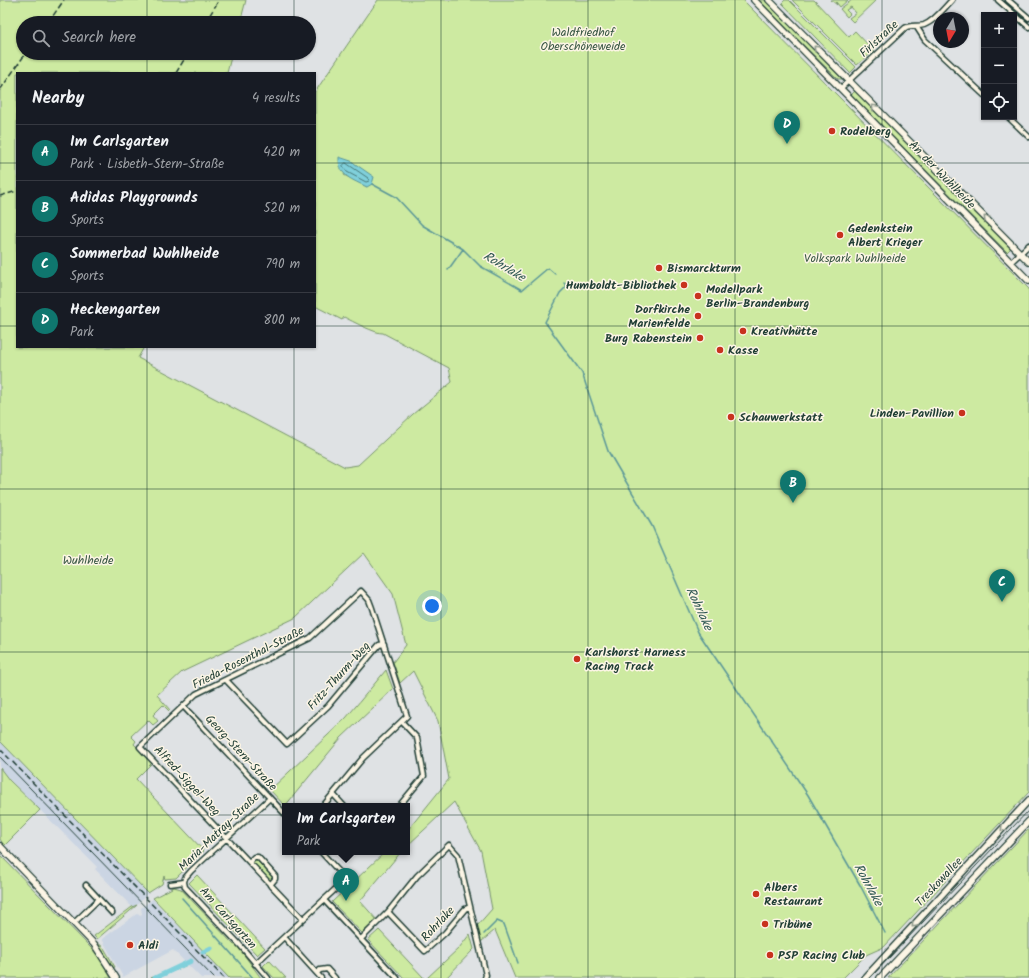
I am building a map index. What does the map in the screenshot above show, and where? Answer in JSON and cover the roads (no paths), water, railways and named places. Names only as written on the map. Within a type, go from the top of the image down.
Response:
[{"type":"main road","name":"An der Wuhlheide","points":[[754,0],[1029,281]]},
{"type":"main road","name":"An der Wuhlheide","points":[[769,0],[1029,262]]},
{"type":"main road","name":"Treskowallee","points":[[865,978],[1029,800]]},
{"type":"main road","name":"Treskowallee","points":[[880,978],[1029,821]]},
{"type":"main road","points":[[0,846],[99,950],[116,978]]},
{"type":"street","name":"Firlstraße","points":[[841,88],[906,28],[910,25],[916,26],[930,22],[952,0]]},
{"type":"street","points":[[998,0],[1029,27]]},
{"type":"street","points":[[1008,0],[1029,18]]},
{"type":"street","points":[[916,26],[925,40],[981,92]]},
{"type":"street","points":[[1011,120],[1029,137]]},
{"type":"street","points":[[1011,262],[1029,245]]},
{"type":"street","name":"Frieda-Rosenthal-Straße","points":[[183,706],[196,694],[310,638],[361,591],[369,600],[407,714],[402,722]]},
{"type":"street","name":"Fritz-Thurm-Weg","points":[[226,680],[287,744],[328,706],[379,645],[384,644]]},
{"type":"street","name":"Georg-Stern-Straße","points":[[183,706],[282,811]]},
{"type":"street","name":"Alfred-Siggel-Weg","points":[[183,706],[140,747],[226,838]]},
{"type":"street","points":[[326,803],[363,758],[402,722],[417,738],[424,776],[402,803]]},
{"type":"street","points":[[333,794],[341,803]]},
{"type":"street","name":"Maria-Matray-Straße","points":[[184,882],[184,878],[270,798]]},
{"type":"street","points":[[226,838],[303,919]]},
{"type":"street","points":[[361,939],[388,912],[417,876],[449,845],[458,855],[486,975],[485,978]]},
{"type":"street","points":[[255,964],[324,900],[344,879],[324,855]]},
{"type":"street","points":[[249,862],[254,857],[258,857],[275,876],[275,880],[270,885]]},
{"type":"street","name":"Am Carlsgarten","points":[[170,884],[184,882],[185,887],[240,945],[268,978]]},
{"type":"street","points":[[86,885],[112,912]]},
{"type":"street","points":[[74,923],[99,899]]},
{"type":"street","points":[[324,900],[397,978]]},
{"type":"street","name":"Rohrlake","points":[[388,912],[426,951],[446,933],[465,909],[470,907]]},
{"type":"street","points":[[284,937],[322,978]]},
{"type":"street","points":[[317,973],[320,970],[327,969],[335,978]]},
{"type":"water","points":[[339,157],[351,161],[374,177],[372,184],[367,187],[347,176],[341,169]]},
{"type":"waterway","points":[[372,184],[396,197],[422,225],[463,249]]},
{"type":"waterway","name":"Rohrlake","points":[[448,270],[463,249],[480,266],[522,290],[548,268],[555,274]]},
{"type":"waterway","name":"Rohrlake","points":[[564,283],[567,286],[560,293],[545,322],[582,373],[608,451],[652,526],[698,632],[808,795],[860,885],[885,933]]},
{"type":"waterway","points":[[182,898],[253,978]]},
{"type":"waterway","points":[[484,934],[497,921],[504,924],[518,963]]},
{"type":"waterway","points":[[203,952],[211,948]]},
{"type":"waterway","points":[[155,978],[191,961]]},
{"type":"tram line","points":[[0,757],[214,978]]},
{"type":"tram line","points":[[870,978],[1029,810]]},
{"type":"railway","points":[[53,16],[64,0]]},
{"type":"railway","points":[[209,16],[219,0]]},
{"type":"railway","points":[[0,90],[21,60]]},
{"type":"railway","points":[[177,72],[184,60]]},
{"type":"railway","points":[[0,196],[16,191]]},
{"type":"railway","points":[[0,749],[224,978]]},
{"type":"place","name":"Rodelberg","points":[[832,131]]},
{"type":"place","name":"Heckengarten","points":[[787,144]]},
{"type":"place","name":"Gedenkstein Albert Krieger","points":[[840,235]]},
{"type":"place","name":"Bismarckturm","points":[[659,268]]},
{"type":"place","name":"Humboldt-Bibliothek","points":[[684,285]]},
{"type":"place","name":"Modellpark Berlin-Brandenburg","points":[[698,296]]},
{"type":"place","name":"Dorfkirche Marienfelde","points":[[698,316]]},
{"type":"place","name":"Kreativhütte","points":[[743,331]]},
{"type":"place","name":"Burg Rabenstein","points":[[700,338]]},
{"type":"place","name":"Kasse","points":[[720,350]]},
{"type":"place","name":"Linden-Pavillion","points":[[962,413]]},
{"type":"place","name":"Schauwerkstatt","points":[[731,417]]},
{"type":"place","name":"Adidas Playgrounds","points":[[793,503]]},
{"type":"place","name":"Sommerbad Wuhlheide","points":[[1002,602]]},
{"type":"place","name":"Karlshorst Harness Racing Track","points":[[577,659]]},
{"type":"place","name":"Albers Restaurant","points":[[756,894]]},
{"type":"place","name":"Im Carlsgarten","points":[[346,901]]},
{"type":"place","name":"Tribüne","points":[[765,924]]},
{"type":"place","name":"Aldi","points":[[130,945]]},
{"type":"place","name":"PSP Racing Club","points":[[770,955]]},
{"type":"park label","name":"Waldfriedhof Oberschöneweide","points":[[583,39]]},
{"type":"park label","name":"Volkspark Wuhlheide","points":[[855,258]]},
{"type":"park label","name":"Wuhlheide","points":[[88,560]]}]
